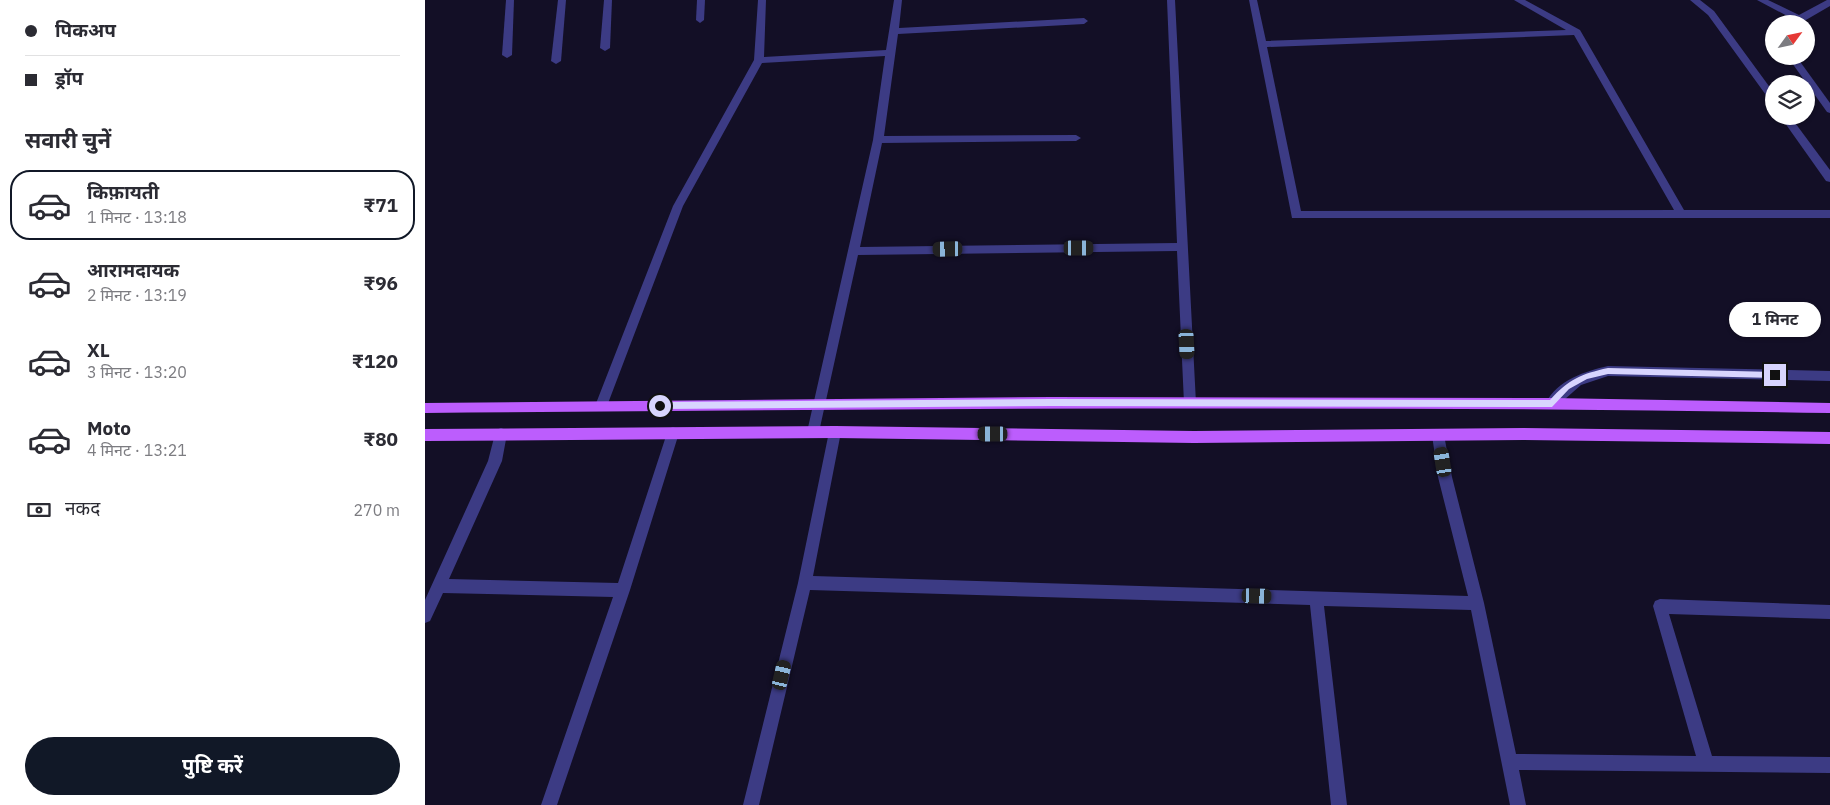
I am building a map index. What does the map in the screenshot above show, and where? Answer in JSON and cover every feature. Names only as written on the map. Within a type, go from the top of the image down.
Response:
[{"type":"main road","points":[[425,408],[1191,403],[1552,404],[1830,408]]},
{"type":"main road","points":[[425,435],[835,432],[1194,437],[1438,434],[1830,438]]},
{"type":"street","points":[[507,56],[510,0]]},
{"type":"street","points":[[556,61],[562,0]]},
{"type":"street","points":[[605,48],[608,0]]},
{"type":"street","points":[[700,20],[701,0]]},
{"type":"street","points":[[601,406],[678,206],[759,60],[762,0]]},
{"type":"street","points":[[813,432],[878,140],[898,0]]},
{"type":"street","points":[[1171,0],[1191,403]]},
{"type":"street","points":[[1253,0],[1296,216],[1830,214]]},
{"type":"street","points":[[1519,0],[1577,32],[1681,214]]},
{"type":"street","points":[[1694,0],[1711,13],[1765,88]]},
{"type":"street","points":[[1761,0],[1786,15]]},
{"type":"street","points":[[1807,15],[1830,2]]},
{"type":"street","points":[[893,30],[1084,21]]},
{"type":"street","points":[[1262,44],[1577,32]]},
{"type":"street","points":[[759,60],[891,53]]},
{"type":"street","points":[[1798,65],[1830,110]]},
{"type":"street","points":[[1792,125],[1830,178]]},
{"type":"street","points":[[878,140],[1076,138]]},
{"type":"street","points":[[854,251],[1183,247]]},
{"type":"street","points":[[1552,404],[1567,387],[1586,376],[1608,371],[1830,376]]},
{"type":"street","points":[[751,805],[805,583],[835,432]]},
{"type":"street","points":[[549,805],[623,590],[673,433]]},
{"type":"street","points":[[425,616],[495,461],[501,434]]},
{"type":"street","points":[[1438,434],[1445,476],[1477,603],[1518,805]]},
{"type":"street","points":[[805,583],[1477,603]]},
{"type":"street","points":[[439,586],[623,590]]},
{"type":"street","points":[[1316,598],[1339,805]]},
{"type":"street","points":[[1706,764],[1660,606],[1830,612]]},
{"type":"street","points":[[1509,762],[1830,765]]},
{"type":"route","points":[[660,406],[1051,402],[1552,404],[1567,387],[1586,376],[1608,371],[1775,375]]}]
